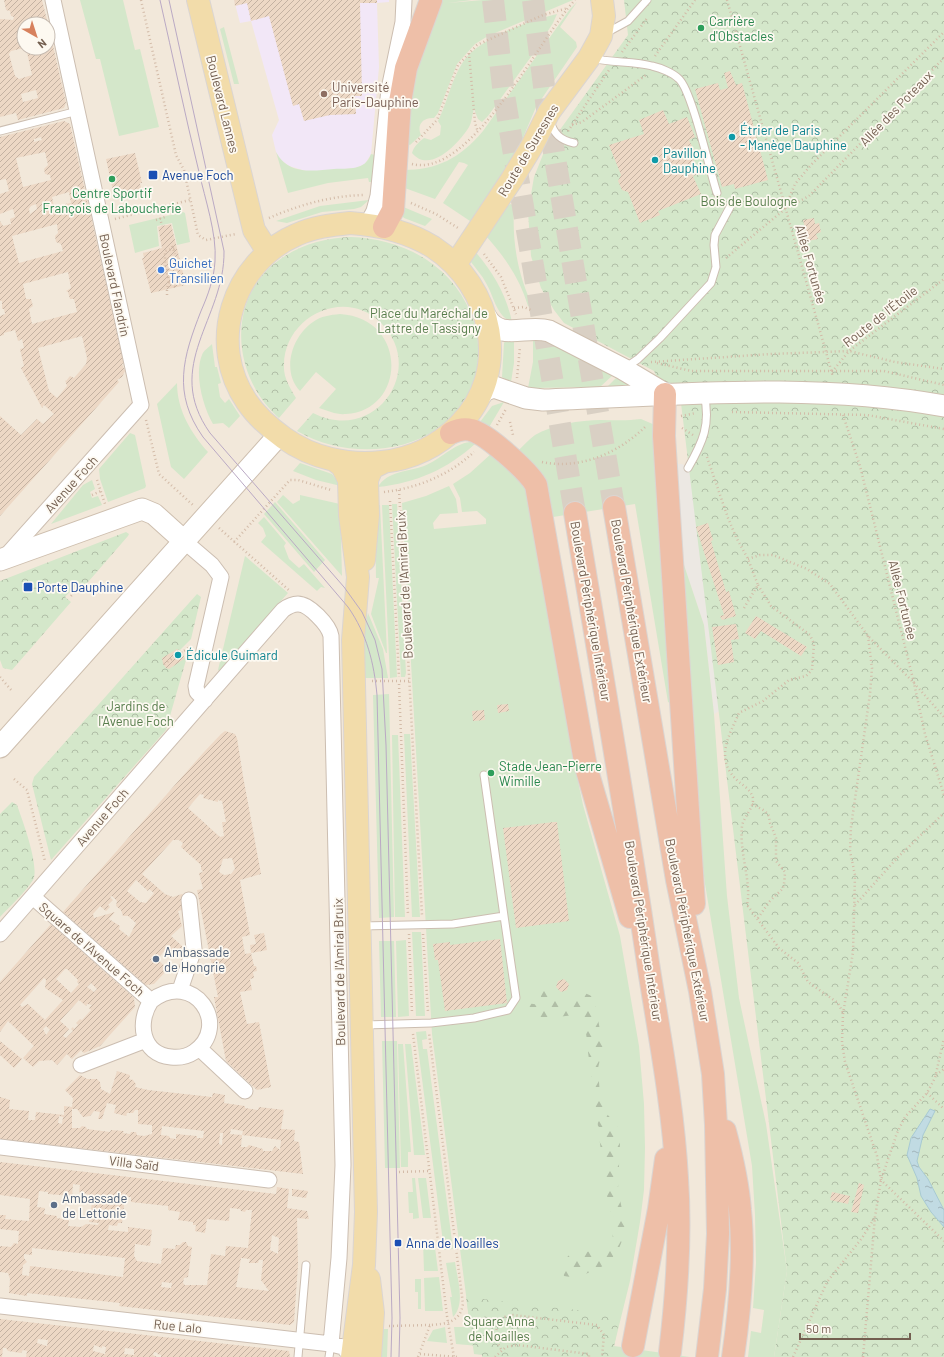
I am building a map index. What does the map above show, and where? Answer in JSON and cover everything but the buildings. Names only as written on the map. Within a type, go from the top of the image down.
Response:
[{"type":"highway","points":[[375,225],[393,210],[400,102],[405,75],[431,0]]},
{"type":"highway","points":[[665,394],[664,436],[700,991]]},
{"type":"highway","points":[[451,433],[467,429],[477,432],[525,470],[536,486],[586,767],[654,1000]]},
{"type":"highway","name":"Boulevard Périphérique Extérieur","points":[[614,507],[677,880],[700,991],[713,1074],[716,1125],[718,1234],[715,1289],[707,1357]]},
{"type":"highway","name":"Boulevard Périphérique Intérieur","points":[[575,513],[631,844],[668,1090],[677,1177],[678,1227],[678,1278],[670,1352]]},
{"type":"highway","points":[[713,1074],[736,1178],[740,1210],[740,1298],[733,1357]]},
{"type":"highway","points":[[633,1346],[660,1209],[669,1125],[668,1090]]},
{"type":"main road","name":"Boulevard Lannes","points":[[198,0],[254,230],[268,252]]},
{"type":"main road","name":"Route de Suresnes","points":[[454,265],[512,179],[532,146],[549,112],[589,58],[601,36],[604,16],[602,0]]},
{"type":"main road","points":[[486,317],[490,338],[490,359],[485,382],[479,397],[468,416],[451,433],[424,451],[384,462],[358,463],[334,460],[303,450],[279,435],[262,420],[247,402],[233,374],[228,348],[229,320],[237,294],[249,272],[268,252],[287,239],[305,231],[333,225],[375,225],[405,233],[426,243],[454,265],[474,290],[491,325],[500,331],[537,329],[549,331],[631,364],[665,394]]},
{"type":"main road","points":[[479,397],[485,390],[494,387],[526,398],[537,400],[665,394],[706,402],[837,393],[944,406]]},
{"type":"main road","points":[[0,747],[279,435]]},
{"type":"main road","name":"Boulevard de l'Amiral Bruix","points":[[334,460],[342,466],[349,480],[350,515],[358,577],[358,598]]},
{"type":"main road","name":"Boulevard de l'Amiral Bruix","points":[[352,1357],[365,1244],[366,1180],[353,640],[367,536],[367,480],[372,468],[384,462]]},
{"type":"main road","points":[[1,561],[142,509],[154,514],[184,542]]},
{"type":"main road","name":"Boulevard de l'Amiral Bruix","points":[[365,1244],[373,1313],[370,1357]]},
{"type":"street","name":"Boulevard Flandrin","points":[[53,0],[141,405]]},
{"type":"street","points":[[375,225],[374,211],[378,196],[389,89],[402,22],[404,0]]},
{"type":"street","name":"Avenue Foch","points":[[1,561],[141,405]]},
{"type":"street","points":[[184,542],[212,565],[221,577],[196,686],[197,692],[205,700]]},
{"type":"street","name":"Avenue Foch","points":[[0,934],[283,610],[291,605],[298,604]]},
{"type":"street","name":"Boulevard de l'Amiral Bruix","points":[[298,604],[307,607],[324,622],[331,636],[343,1165],[339,1258],[330,1350]]},
{"type":"street","name":"Square de l'Avenue Foch","points":[[33,897],[151,1001]]},
{"type":"street","points":[[81,1065],[146,1040],[152,1048],[160,1054],[170,1057],[181,1057],[191,1054],[206,1040],[209,1029],[208,1014],[200,1000],[191,994],[180,990],[194,949],[189,900]]},
{"type":"street","name":"Square de l'Avenue Foch","points":[[146,1040],[142,1030],[142,1020],[145,1010],[151,1001],[160,994],[180,990]]},
{"type":"street","points":[[199,1048],[245,1091]]},
{"type":"street","name":"Villa Saïd","points":[[0,1147],[269,1180]]},
{"type":"street","name":"Rue Lalo","points":[[0,1306],[300,1339],[330,1350],[343,1347],[352,1357]]},
{"type":"lane","points":[[601,36],[628,21],[647,0]]},
{"type":"lane","points":[[589,58],[605,62],[650,65],[665,70],[680,79],[689,97],[716,193]]},
{"type":"lane","points":[[549,112],[550,122],[554,131],[562,141],[574,143]]},
{"type":"lane","points":[[0,131],[70,113],[78,114]]},
{"type":"lane","points":[[631,364],[660,338],[711,283],[716,267],[714,245],[715,235],[731,205]]},
{"type":"lane","points":[[688,468],[702,441],[706,402]]},
{"type":"lane","points":[[363,1026],[428,1024],[501,1012],[508,1010],[516,998],[484,775]]},
{"type":"lane","points":[[360,926],[453,924],[504,916]]},
{"type":"lane","points":[[298,1357],[306,1265]]},
{"type":"path","points":[[141,0],[176,154],[184,170],[198,235],[202,239],[209,240],[237,234]]},
{"type":"path","points":[[408,157],[412,164],[422,166],[437,162],[460,148],[478,132],[575,0]]},
{"type":"path","name":"Allée Fortunée","points":[[727,0],[832,372]]},
{"type":"path","points":[[412,147],[437,120],[458,65],[477,45],[544,15],[568,8]]},
{"type":"path","points":[[785,209],[795,184],[811,165],[944,32]]},
{"type":"path","points":[[469,53],[475,123],[478,132]]},
{"type":"path","name":"Allée des Poteaux","points":[[716,267],[785,209],[809,196],[944,58]]},
{"type":"path","points":[[272,217],[321,200],[370,195]]},
{"type":"path","points":[[102,222],[190,200]]},
{"type":"path","points":[[406,202],[436,214],[462,232]]},
{"type":"path","points":[[156,220],[165,217]]},
{"type":"path","points":[[160,218],[162,226]]},
{"type":"path","points":[[168,295],[167,289],[169,282],[165,263],[165,251],[167,248],[174,247],[175,254]]},
{"type":"path","points":[[483,251],[501,277],[516,315]]},
{"type":"path","name":"Route de l'Étoile","points":[[832,372],[849,351],[944,279]]},
{"type":"path","points":[[169,282],[175,287]]},
{"type":"path","points":[[516,384],[520,360],[520,343]]},
{"type":"path","points":[[631,364],[763,354],[849,351],[895,362],[944,369]]},
{"type":"path","points":[[651,362],[691,371],[884,371],[944,385]]},
{"type":"path","points":[[677,420],[678,416],[706,402],[843,415],[867,415],[944,429]]},
{"type":"path","points":[[141,405],[159,474],[191,504]]},
{"type":"path","points":[[495,428],[508,406]]},
{"type":"path","name":"Allée Fortunée","points":[[842,410],[860,466],[914,683],[925,734],[944,795]]},
{"type":"path","points":[[510,422],[514,438]]},
{"type":"path","points":[[537,460],[552,464],[594,459],[623,446],[649,422]]},
{"type":"path","points":[[675,424],[702,441],[728,518],[748,559],[758,585],[771,606],[810,635],[814,644],[812,670],[806,676],[789,680],[763,701],[740,713],[729,738],[725,753],[725,762],[728,771],[751,793],[752,804],[742,826],[741,852],[750,893],[747,905],[779,948],[798,963],[808,982],[838,1003],[843,1014]]},
{"type":"path","name":"Boulevard de l'Amiral Bruix","points":[[382,1326],[445,1324],[456,1319],[462,1310],[463,1304],[428,1024],[399,490],[443,475],[477,449]]},
{"type":"path","points":[[96,480],[105,504]]},
{"type":"path","points":[[234,542],[290,480],[298,480],[336,490]]},
{"type":"path","points":[[92,495],[101,492]]},
{"type":"path","points":[[390,501],[399,678]]},
{"type":"path","points":[[221,530],[296,596],[298,604]]},
{"type":"path","points":[[748,559],[760,555],[773,555],[807,569],[830,584],[868,636],[914,683],[944,717]]},
{"type":"path","points":[[744,608],[758,585]]},
{"type":"path","points":[[72,596],[79,587]]},
{"type":"path","points":[[868,636],[872,668],[850,851],[855,875],[855,906],[853,952],[843,1014],[842,1042],[845,1062],[877,1156],[881,1180],[944,1241]]},
{"type":"path","points":[[164,664],[193,646]]},
{"type":"path","points":[[0,677],[12,691]]},
{"type":"path","points":[[369,682],[409,681]]},
{"type":"path","points":[[14,779],[27,790],[45,862],[49,866]]},
{"type":"path","points":[[752,804],[765,811],[769,816],[776,838],[776,861],[785,872],[784,884],[781,892],[771,900],[757,919]]},
{"type":"path","points":[[855,906],[898,858],[944,813]]},
{"type":"path","points":[[863,1357],[875,1217],[881,1180],[897,1133],[905,1117],[927,1093],[936,1075],[944,1038]]},
{"type":"path","points":[[936,1075],[944,1069]]},
{"type":"path","points":[[927,1093],[944,1109]]},
{"type":"path","points":[[399,1172],[429,1171]]},
{"type":"path","points":[[793,1357],[827,1282],[862,1238],[875,1217]]},
{"type":"path","points":[[501,1349],[496,1339],[497,1327],[504,1317],[514,1316],[597,1325],[603,1331],[604,1335],[602,1357]]},
{"type":"path","points":[[430,1325],[419,1355],[458,1357]]},
{"type":"path","points":[[495,1357],[501,1349],[517,1345],[589,1354],[588,1357]]},
{"type":"shaded area","points":[[0,0],[944,0],[944,1357],[0,1357]]},
{"type":"shaded area","name":"Université Paris-Dauphine","points":[[234,0],[389,0],[389,2],[377,3],[379,67],[371,154],[365,164],[356,168],[309,172],[289,166],[281,160],[276,152],[272,135],[279,120],[251,21],[240,23]]},
{"type":"shaded area","points":[[676,464],[682,464],[693,470],[799,667],[714,714],[704,625],[683,562]]},
{"type":"green space","points":[[80,0],[123,0],[135,50],[140,49],[159,127],[119,136],[100,59],[96,59]]},
{"type":"green space","points":[[440,0],[472,0],[448,3],[483,0],[573,0],[488,36],[475,44],[457,64],[438,113],[434,118],[424,120],[422,122],[420,125],[421,135],[410,145],[407,144],[413,75]]},
{"type":"green space","name":"Bois de Boulogne","points":[[624,0],[944,0],[944,1357],[774,1357],[787,1271],[680,395],[665,394],[654,371],[564,323],[554,310],[541,288],[531,256],[528,212],[534,177],[544,152],[628,35]]},
{"type":"green space","points":[[577,2],[560,27],[576,42],[577,47],[536,107],[516,154],[473,223],[443,203],[468,165],[459,162],[435,199],[402,187],[403,170],[427,168],[448,161],[466,148],[483,131],[570,9]]},
{"type":"green space","points":[[557,14],[553,23],[533,54],[482,122],[478,119],[474,109],[471,123],[465,133],[452,148],[444,154],[427,160],[419,159],[412,153],[415,146],[424,138],[431,140],[440,135],[441,126],[438,121],[459,68],[470,53],[480,45],[506,31],[520,25]]},
{"type":"green space","points":[[224,27],[239,84],[234,84],[220,29]]},
{"type":"green space","points":[[276,152],[287,165],[309,171],[356,168],[365,163],[371,154],[375,155],[373,182],[369,182],[368,178],[328,183],[288,193]]},
{"type":"green space","points":[[369,200],[361,207],[354,209],[322,212],[287,223],[276,221],[320,206]]},
{"type":"green space","points":[[511,204],[514,207],[514,234],[517,260],[528,297],[534,309],[528,306],[521,287],[511,269],[486,236],[508,205]]},
{"type":"green space","points":[[401,206],[432,219],[425,226],[404,218],[402,216]]},
{"type":"green space","points":[[183,212],[185,213],[190,242],[177,245],[172,223],[157,226],[159,246],[135,253],[129,225]]},
{"type":"green space","name":"Place du Maréchal de Lattre de Tassigny","points":[[351,237],[389,243],[407,249],[438,268],[451,281],[462,296],[471,314],[475,327],[478,340],[478,361],[467,396],[451,418],[429,434],[405,444],[378,449],[350,448],[322,442],[297,431],[313,413],[336,420],[357,419],[375,410],[388,397],[397,379],[399,360],[393,340],[380,322],[366,312],[350,307],[334,308],[318,312],[305,321],[294,333],[287,348],[284,369],[287,382],[296,398],[279,418],[263,400],[251,380],[244,358],[241,335],[244,312],[252,291],[266,272],[293,251],[325,240]]},
{"type":"green space","points":[[473,249],[492,274],[502,292],[512,322],[502,315],[489,288],[471,262]]},
{"type":"green space","points":[[340,314],[362,319],[378,331],[388,346],[391,364],[389,382],[380,397],[366,409],[346,414],[339,414],[319,408],[336,389],[316,372],[300,391],[294,383],[290,364],[299,336],[306,328],[319,318]]},
{"type":"green space","points":[[537,335],[613,375],[600,387],[528,388],[533,362],[533,336]]},
{"type":"green space","points":[[514,338],[514,363],[511,382],[502,377],[504,343],[506,340]]},
{"type":"green space","points":[[212,344],[215,367],[217,367],[221,383],[218,384],[220,397],[225,403],[229,399],[240,416],[229,428],[223,423],[213,424],[203,400],[199,381],[202,355]]},
{"type":"green space","points":[[618,376],[630,384],[627,386],[608,386]]},
{"type":"green space","points":[[177,383],[179,402],[182,412],[196,437],[208,452],[184,479],[171,467],[157,404]]},
{"type":"green space","points":[[504,402],[488,429],[480,422],[492,406]]},
{"type":"green space","points":[[641,419],[655,425],[670,703],[668,702],[635,504],[553,517],[551,505],[545,488],[537,475],[517,452],[535,435],[550,428],[584,421]]},
{"type":"green space","points":[[130,433],[135,435],[146,486],[145,488],[108,502],[100,479],[99,469]]},
{"type":"green space","points":[[464,443],[476,443],[454,460],[431,473],[405,482],[378,487],[392,475],[424,466],[452,449]]},
{"type":"green space","name":"Stade Jean-Pierre Wimille","points":[[492,453],[526,483],[572,753],[583,805],[620,936],[639,1046],[644,1104],[644,1190],[630,1281],[614,1346],[690,1357],[604,1357],[456,1344],[454,1327],[470,1327],[472,1341],[432,1034],[402,503],[426,496],[449,486],[456,499],[458,513],[440,514],[433,523],[434,529],[486,524],[486,519],[477,511],[462,512],[460,498],[453,484],[470,473]]},
{"type":"green space","points":[[300,463],[332,474],[341,486],[316,480],[293,471]]},
{"type":"green space","points":[[92,480],[95,489],[90,492],[92,498],[98,496],[102,505],[51,524],[83,485]]},
{"type":"green space","points":[[283,495],[293,504],[300,500],[300,495],[340,504],[342,576],[277,502]]},
{"type":"green space","points":[[275,502],[325,560],[314,572],[264,514]]},
{"type":"green space","points":[[392,504],[397,504],[405,677],[401,677]]},
{"type":"green space","points":[[380,505],[387,653],[371,614],[379,578],[376,578],[375,506]]},
{"type":"green space","points":[[382,505],[389,505],[397,677],[390,678]]},
{"type":"green space","points":[[264,517],[286,543],[284,546],[289,559],[299,568],[304,564],[325,588],[321,587],[317,591],[261,542],[266,536],[263,528],[258,523]]},
{"type":"green space","points":[[126,532],[129,534],[128,536],[82,589],[76,585],[65,597],[71,602],[12,670],[3,668],[0,660],[0,581]]},
{"type":"green space","points":[[245,556],[288,593],[219,671],[218,670]]},
{"type":"green space","points":[[683,562],[704,625],[714,714],[727,896],[739,998],[766,1124],[787,1271],[774,1357],[748,1357],[751,1331],[761,1333],[764,1310],[753,1308],[756,1263],[752,1166],[705,884],[701,851]]},
{"type":"green space","name":"Jardins de l'Avenue Foch","points":[[197,594],[201,597],[191,639],[180,650],[186,660],[166,730],[51,860],[32,784],[34,777]]},
{"type":"green space","points":[[368,613],[383,649],[388,678],[362,678],[363,634]]},
{"type":"green space","points":[[389,694],[394,917],[379,918],[373,695]]},
{"type":"green space","points":[[404,734],[410,734],[420,917],[412,917]]},
{"type":"green space","points":[[392,735],[398,735],[405,917],[395,917]]},
{"type":"green space","points":[[12,802],[17,805],[26,831],[35,874],[26,890],[0,917],[0,814]]},
{"type":"green space","points":[[412,932],[421,932],[425,1016],[416,1016]]},
{"type":"green space","points":[[406,940],[409,1016],[398,1017],[396,941]]},
{"type":"green space","points":[[379,941],[394,941],[396,1017],[381,1017]]},
{"type":"green space","points":[[541,983],[545,985],[550,998],[555,1001],[563,1002],[570,1000],[580,991],[594,997],[603,1047],[598,1068],[600,1096],[606,1113],[617,1125],[620,1143],[618,1189],[625,1225],[624,1236],[617,1253],[603,1266],[577,1278],[564,1276],[561,1264],[570,1254],[614,1248],[611,1221],[615,1215],[609,1210],[599,1136],[604,1131],[598,1126],[588,1052],[593,1046],[587,1040],[583,1014],[540,1019],[537,1017],[539,1014],[532,1008],[521,1009],[520,1002],[540,1005],[541,995],[539,993]]},
{"type":"green space","points":[[426,1031],[427,1039],[422,1040],[423,1049],[427,1049],[453,1249],[444,1250],[416,1032]]},
{"type":"green space","points":[[382,1041],[397,1041],[400,1168],[385,1168]]},
{"type":"green space","points":[[398,1044],[403,1044],[411,1152],[408,1152],[408,1167],[401,1167]]},
{"type":"green space","points":[[405,1044],[411,1044],[425,1155],[414,1155]]},
{"type":"green space","points":[[412,1178],[415,1178],[419,1218],[413,1219],[413,1213],[409,1213],[408,1192],[413,1192]]},
{"type":"green space","points":[[418,1178],[426,1178],[431,1218],[423,1218]]},
{"type":"green space","points":[[434,1240],[438,1271],[424,1271],[423,1242]]},
{"type":"green space","points":[[455,1262],[460,1298],[457,1312],[453,1317],[450,1297],[452,1297],[446,1263]]},
{"type":"green space","points":[[439,1277],[443,1311],[425,1311],[424,1278]]},
{"type":"green space","points":[[415,1279],[421,1279],[421,1309],[418,1309],[418,1292],[415,1292]]},
{"type":"green space","name":"Square Anna de Noailles","points":[[466,1297],[620,1315],[612,1357],[482,1357],[482,1355],[474,1354]]},
{"type":"green space","points":[[445,1327],[447,1343],[427,1341],[433,1330]]},
{"type":"green space","points":[[377,1329],[388,1329],[387,1357],[375,1357]]},
{"type":"water","points":[[930,1109],[935,1111],[923,1135],[917,1161],[944,1210],[944,1227],[931,1212],[921,1196],[917,1178],[907,1155],[911,1138]]},
{"type":"tunnel","points":[[493,0],[504,95],[575,513]]},
{"type":"tunnel","points":[[533,0],[548,117],[614,507]]},
{"type":"tram line","points":[[160,0],[210,216],[215,251],[212,281],[189,344],[186,359],[184,390],[187,405],[193,421],[203,437],[348,607],[355,617],[365,638],[372,660],[377,695],[392,1318],[391,1357]]},
{"type":"tram line","points":[[169,0],[224,251],[222,276],[199,342],[194,363],[192,385],[197,408],[210,433],[344,587],[362,612],[375,640],[382,669],[386,745],[400,1318],[399,1357]]},
{"type":"place","name":"Carrière d'Obstacles","points":[[701,28]]},
{"type":"place","name":"Université Paris-Dauphine","points":[[324,94]]},
{"type":"place","name":"Étrier de Paris - Manège Dauphine","points":[[732,137]]},
{"type":"place","name":"Pavillon Dauphine","points":[[655,160]]},
{"type":"place","name":"Avenue Foch","points":[[153,175]]},
{"type":"place","name":"Centre Sportif François de Laboucherie","points":[[112,179]]},
{"type":"place","name":"Guichet Transilien","points":[[161,270]]},
{"type":"place","name":"Porte Dauphine","points":[[28,587]]},
{"type":"place","name":"Édicule Guimard","points":[[178,655]]},
{"type":"place","name":"Stade Jean-Pierre Wimille","points":[[491,773]]},
{"type":"place","name":"Ambassade de Hongrie","points":[[156,959]]},
{"type":"place","name":"Ambassade de Lettonie","points":[[54,1205]]},
{"type":"place","name":"Anna de Noailles","points":[[398,1243]]}]
